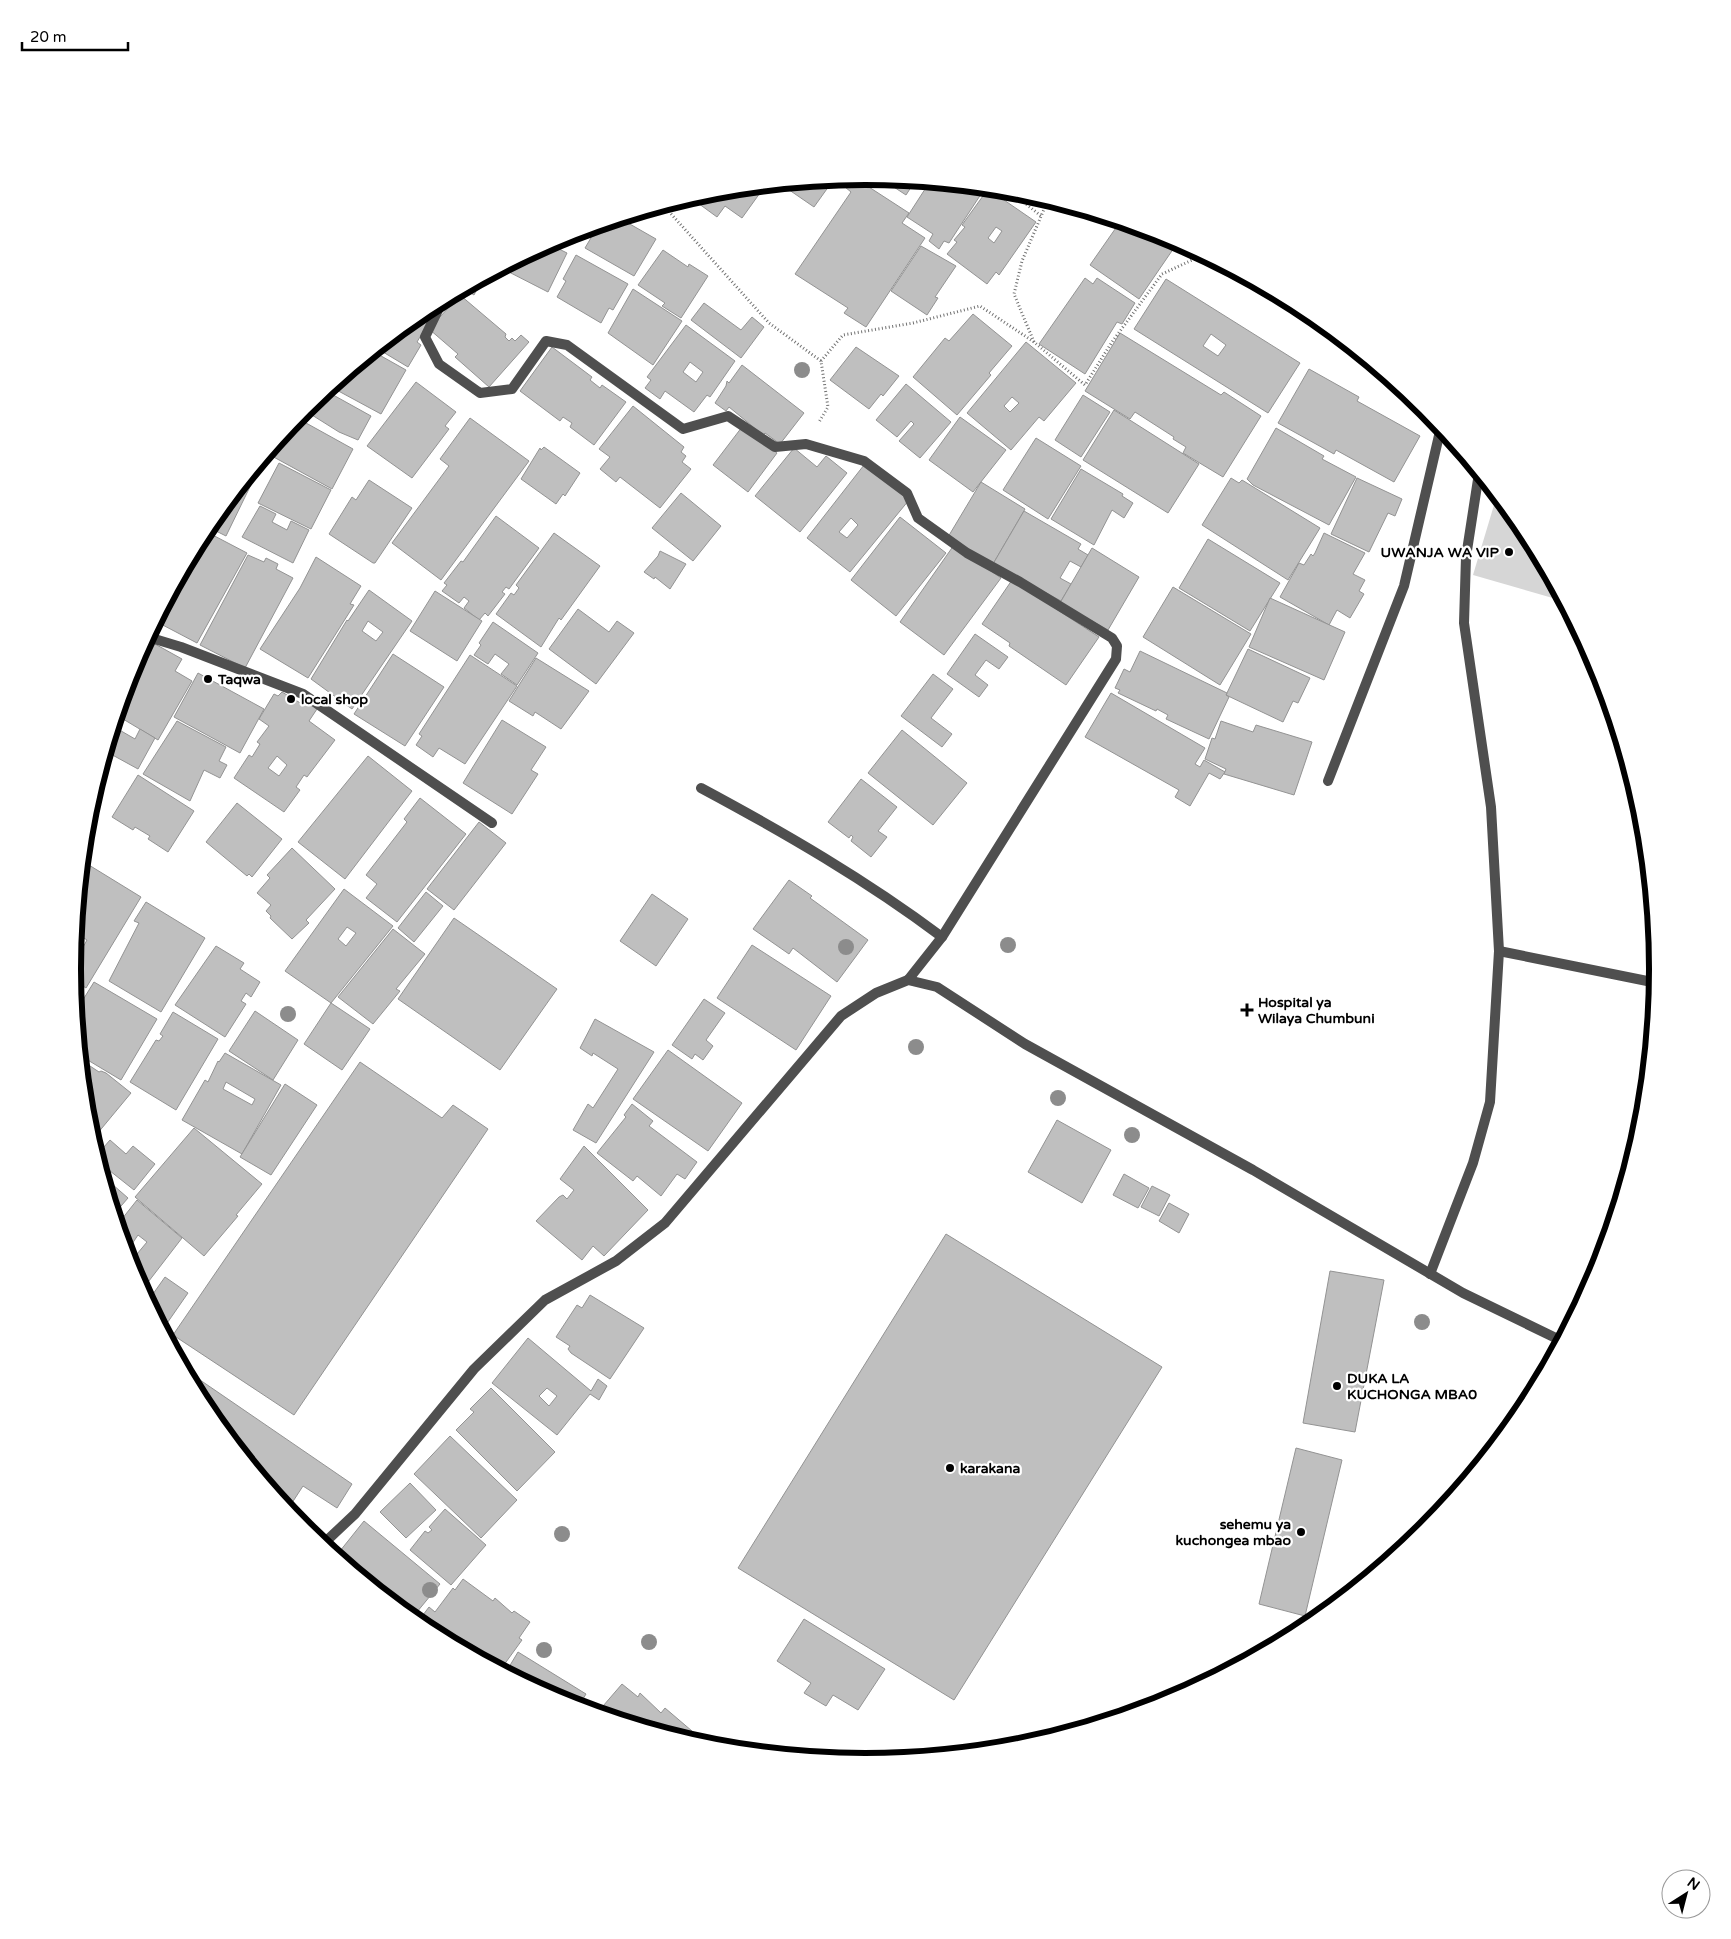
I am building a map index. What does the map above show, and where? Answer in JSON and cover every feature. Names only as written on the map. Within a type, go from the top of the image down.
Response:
[{"type":"street","points":[[328,1540],[356,1514],[474,1369],[545,1300],[616,1261],[665,1222],[842,1016],[876,993],[908,980],[942,937],[1116,659],[1117,646],[1112,638],[1020,582],[967,553],[918,518],[907,493],[864,460],[806,444],[775,447],[728,416],[683,429],[567,345],[546,341],[512,389],[480,393],[439,364],[425,337],[437,313]]},
{"type":"street","points":[[1328,781],[1404,586],[1439,435]]},
{"type":"street","points":[[1430,1274],[1473,1163],[1490,1102],[1498,951],[1491,807],[1464,623],[1466,557],[1478,480]]},
{"type":"street","points":[[154,640],[181,647],[304,694],[492,823]]},
{"type":"street","points":[[702,788],[794,838],[942,937]]},
{"type":"street","points":[[1498,951],[1650,982]]},
{"type":"street","points":[[908,980],[937,987],[1025,1044],[1253,1170],[1463,1293],[1557,1339]]},
{"type":"path","points":[[1022,201],[1041,216]]},
{"type":"path","points":[[1034,342],[1014,294],[1022,261],[1045,207]]},
{"type":"path","points":[[668,211],[769,323],[821,361],[828,407],[806,444]]},
{"type":"path","points":[[821,361],[843,335],[914,323],[980,306],[1034,342],[1084,384],[1162,274],[1196,258]]},
{"type":"shaded area","name":"UWANJA WA VIP","points":[[1495,502],[1518,534],[1557,599],[1473,575]]},
{"type":"building","points":[[866,185],[909,213],[902,223],[925,238],[866,327],[844,313],[848,308],[795,274],[851,192],[845,187]]},
{"type":"building","points":[[829,186],[814,207],[789,189]]},
{"type":"building","points":[[892,186],[911,187],[906,195]]},
{"type":"building","points":[[926,188],[981,194],[949,243],[944,241],[939,249],[929,241],[933,234],[907,217]]},
{"type":"building","points":[[760,192],[742,218],[725,206],[717,217],[698,203]]},
{"type":"building","points":[[984,195],[1000,197],[1036,222],[999,275],[996,272],[987,284],[947,254],[957,242],[954,240],[965,227],[962,225]],"holes":[[[996,227],[1002,231],[994,243],[988,238]]]},
{"type":"building","points":[[627,223],[656,239],[634,276],[585,248],[593,235]]},
{"type":"building","points":[[1117,227],[1174,248],[1139,299],[1090,265]]},
{"type":"building","points":[[921,246],[956,266],[935,297],[938,298],[927,315],[891,291]]},
{"type":"building","points":[[558,248],[567,253],[548,292],[508,272]]},
{"type":"building","points":[[663,250],[688,267],[689,264],[708,276],[681,318],[662,306],[665,303],[638,285]]},
{"type":"building","points":[[576,255],[628,284],[613,310],[609,308],[601,323],[557,297],[566,281],[563,279]]},
{"type":"building","points":[[1085,278],[1093,284],[1097,278],[1135,303],[1122,324],[1117,322],[1085,374],[1039,344]]},
{"type":"building","points":[[1166,279],[1300,363],[1268,413],[1134,329]],"holes":[[[1211,334],[1226,345],[1218,356],[1203,346]]]},
{"type":"building","points":[[478,288],[474,295],[470,292]]},
{"type":"building","points":[[633,289],[682,321],[653,365],[608,333]]},
{"type":"building","points":[[462,297],[506,334],[505,337],[509,341],[512,338],[515,341],[521,335],[529,342],[489,387],[455,357],[458,354],[429,329],[453,302]]},
{"type":"building","points":[[704,303],[741,330],[752,317],[764,327],[741,358],[691,320]]},
{"type":"building","points":[[973,314],[1012,346],[989,373],[991,375],[957,415],[913,377],[945,338],[949,341]]},
{"type":"building","points":[[433,315],[417,342],[421,345],[408,367],[382,352]]},
{"type":"building","points":[[686,325],[735,361],[710,397],[707,395],[694,412],[665,391],[660,399],[645,388],[651,380],[647,377]],"holes":[[[690,362],[703,372],[696,382],[683,372]]]},
{"type":"building","points":[[1120,333],[1221,395],[1224,392],[1261,416],[1223,477],[1183,453],[1186,447],[1135,412],[1130,419],[1085,391]]},
{"type":"building","points":[[1026,342],[1076,383],[1044,421],[1039,417],[1011,450],[967,413]],"holes":[[[1012,397],[1019,403],[1010,412],[1004,406]]]},
{"type":"building","points":[[552,347],[592,377],[590,380],[600,388],[602,385],[626,402],[594,445],[570,427],[572,423],[563,417],[560,421],[520,391]]},
{"type":"building","points":[[856,347],[899,376],[883,396],[881,394],[869,409],[830,380]]},
{"type":"building","points":[[379,355],[406,370],[381,414],[337,390]]},
{"type":"building","points":[[742,365],[804,413],[780,444],[765,433],[763,435],[729,407],[726,411],[715,403],[726,386],[727,381],[729,383]]},
{"type":"building","points":[[1309,369],[1359,397],[1357,401],[1420,436],[1394,482],[1336,450],[1334,454],[1278,423]]},
{"type":"building","points":[[416,382],[456,412],[445,426],[449,429],[412,478],[367,446]]},
{"type":"building","points":[[906,384],[951,422],[920,458],[899,441],[914,424],[911,421],[897,437],[876,420]]},
{"type":"building","points":[[333,395],[371,416],[358,440],[339,432],[311,415]]},
{"type":"building","points":[[1083,395],[1110,412],[1081,457],[1055,440]]},
{"type":"building","points":[[633,406],[684,447],[681,452],[686,456],[682,462],[691,469],[660,508],[620,477],[616,482],[600,469],[610,457],[599,449]]},
{"type":"building","points":[[1114,410],[1199,464],[1168,513],[1083,460]]},
{"type":"building","points":[[960,417],[1006,450],[973,492],[929,460]]},
{"type":"building","points":[[470,418],[529,461],[441,580],[392,543],[449,466],[440,459]]},
{"type":"building","points":[[304,422],[353,449],[332,489],[272,456]]},
{"type":"building","points":[[742,427],[777,453],[748,492],[713,465]]},
{"type":"building","points":[[1276,428],[1324,456],[1322,459],[1356,477],[1329,525],[1253,485],[1247,479]]},
{"type":"building","points":[[1036,438],[1081,466],[1048,519],[1003,490]]},
{"type":"building","points":[[544,447],[580,473],[565,496],[563,494],[556,504],[521,479],[540,448],[541,450]]},
{"type":"building","points":[[794,448],[817,467],[826,456],[847,473],[800,532],[755,496]]},
{"type":"building","points":[[279,463],[331,490],[311,529],[258,503]]},
{"type":"building","points":[[864,465],[909,500],[850,572],[807,538]],"holes":[[[851,518],[858,525],[847,538],[839,532]]]},
{"type":"building","points":[[1081,469],[1123,494],[1122,496],[1133,503],[1124,518],[1112,510],[1094,545],[1051,519]]},
{"type":"building","points":[[1231,478],[1239,483],[1242,480],[1320,528],[1288,580],[1202,525]]},
{"type":"building","points":[[1357,478],[1402,499],[1395,516],[1388,513],[1369,552],[1331,534]]},
{"type":"building","points":[[254,479],[226,536],[215,531]]},
{"type":"building","points":[[369,480],[412,508],[375,563],[329,534],[352,497],[356,500]]},
{"type":"building","points":[[981,482],[1025,509],[993,564],[948,537]]},
{"type":"building","points":[[681,493],[721,526],[693,561],[652,528]]},
{"type":"building","points":[[260,506],[276,514],[272,522],[287,530],[291,521],[309,530],[293,563],[242,537]]},
{"type":"building","points":[[1024,511],[1081,544],[1078,549],[1088,555],[1081,567],[1070,561],[1060,578],[1071,584],[1061,601],[993,564]]},
{"type":"building","points":[[496,516],[539,548],[509,589],[506,587],[502,592],[505,594],[488,616],[485,613],[479,620],[464,608],[469,601],[464,597],[459,603],[442,591],[447,585],[444,583],[461,561],[463,562]]},
{"type":"building","points":[[900,517],[946,553],[896,616],[851,580]]},
{"type":"building","points":[[554,533],[600,566],[561,620],[559,618],[541,647],[496,614],[511,593],[514,595],[519,588],[516,585]]},
{"type":"building","points":[[1324,533],[1365,553],[1353,574],[1365,580],[1359,591],[1364,594],[1350,618],[1337,610],[1329,625],[1280,597],[1299,563],[1304,565],[1311,554],[1313,556]]},
{"type":"building","points":[[212,535],[247,553],[197,643],[161,624],[186,577]]},
{"type":"building","points":[[1208,539],[1280,583],[1250,631],[1179,588]]},
{"type":"building","points":[[954,545],[1001,578],[944,655],[900,622]]},
{"type":"building","points":[[1092,548],[1139,577],[1108,630],[1060,603]]},
{"type":"building","points":[[660,551],[686,564],[670,589],[655,577],[654,579],[644,572]]},
{"type":"building","points":[[248,555],[264,562],[266,558],[278,564],[276,569],[293,578],[245,668],[200,645]]},
{"type":"building","points":[[316,557],[361,586],[350,604],[354,605],[308,678],[260,649],[300,588]]},
{"type":"building","points":[[1012,580],[1099,637],[1066,685],[1009,646],[1010,643],[982,624]]},
{"type":"building","points":[[1173,587],[1251,634],[1220,685],[1143,637]]},
{"type":"building","points":[[369,590],[412,621],[352,709],[311,679]],"holes":[[[368,621],[383,632],[376,641],[362,631]]]},
{"type":"building","points":[[435,591],[482,621],[457,661],[410,631]]},
{"type":"building","points":[[1270,598],[1345,632],[1324,680],[1249,647]]},
{"type":"building","points":[[578,609],[609,632],[617,621],[634,633],[596,684],[549,649]]},
{"type":"building","points":[[493,622],[538,653],[517,685],[501,674],[509,664],[495,654],[488,664],[474,655],[481,645],[479,643]]},
{"type":"building","points":[[975,634],[1008,657],[999,669],[986,660],[975,675],[988,685],[979,697],[947,674]]},
{"type":"building","points":[[155,644],[182,659],[175,671],[192,681],[158,740],[122,719],[147,656]]},
{"type":"building","points":[[1248,649],[1310,678],[1298,703],[1293,701],[1283,722],[1226,695]]},
{"type":"building","points":[[1140,651],[1227,693],[1226,695],[1229,697],[1209,739],[1166,719],[1168,715],[1157,709],[1156,711],[1118,693],[1120,690],[1115,688],[1124,669],[1130,672]]},
{"type":"building","points":[[393,654],[444,687],[405,746],[354,714]]},
{"type":"building","points":[[470,655],[517,686],[465,764],[439,748],[433,757],[416,745],[422,736],[419,734]]},
{"type":"building","points":[[536,658],[589,691],[561,729],[535,712],[533,716],[509,701]]},
{"type":"building","points":[[198,673],[264,709],[240,753],[174,717]]},
{"type":"building","points":[[933,674],[953,689],[931,718],[952,734],[942,747],[901,716]]},
{"type":"building","points":[[282,692],[302,704],[305,700],[317,709],[309,721],[335,740],[307,777],[304,775],[296,787],[300,790],[284,812],[234,778],[249,755],[252,757],[260,744],[257,742],[269,726],[259,719],[274,694],[278,696]],"holes":[[[277,756],[287,765],[279,776],[268,768]]]},
{"type":"building","points":[[1111,693],[1205,748],[1195,764],[1200,767],[1204,760],[1225,772],[1220,779],[1209,773],[1190,806],[1175,797],[1179,790],[1085,737]]},
{"type":"building","points":[[502,720],[546,747],[531,770],[538,774],[512,814],[463,783]]},
{"type":"building","points":[[177,721],[226,747],[219,761],[227,765],[220,778],[204,770],[190,801],[143,774]]},
{"type":"building","points":[[1221,721],[1253,732],[1256,725],[1312,742],[1294,795],[1224,774],[1226,769],[1205,759],[1212,738],[1215,739]]},
{"type":"building","points":[[140,729],[155,738],[138,769],[112,755],[119,730],[135,739]]},
{"type":"building","points":[[902,730],[967,783],[933,825],[868,773]]},
{"type":"building","points":[[368,756],[412,791],[345,879],[298,842]]},
{"type":"building","points":[[138,775],[194,811],[168,852],[148,839],[150,836],[135,827],[133,830],[112,817]]},
{"type":"building","points":[[861,779],[897,807],[878,831],[887,837],[871,857],[851,841],[853,837],[851,835],[849,838],[828,822]]},
{"type":"building","points":[[420,798],[466,834],[397,922],[366,898],[377,884],[366,875],[407,822],[404,819]]},
{"type":"building","points":[[237,803],[282,839],[252,877],[249,874],[247,876],[206,842]]},
{"type":"building","points":[[479,822],[506,843],[454,910],[427,889]]},
{"type":"building","points":[[292,848],[335,889],[306,920],[309,923],[292,939],[270,918],[271,916],[266,911],[271,905],[257,893],[270,878],[267,875]]},
{"type":"building","points":[[88,865],[141,897],[86,988],[82,985],[81,970],[82,949],[87,940],[82,937]]},
{"type":"building","points":[[789,880],[812,896],[810,898],[868,940],[837,982],[793,948],[789,954],[753,929]]},
{"type":"building","points":[[344,889],[393,926],[331,1003],[285,971]],"holes":[[[347,927],[356,933],[346,946],[338,939]]]},
{"type":"building","points":[[426,892],[443,906],[414,942],[398,928]]},
{"type":"building","points":[[652,894],[688,919],[656,966],[620,941]]},
{"type":"building","points":[[146,902],[205,938],[161,1012],[109,981],[139,923],[134,921]]},
{"type":"building","points":[[454,918],[557,989],[500,1070],[398,999]]},
{"type":"building","points":[[393,929],[425,954],[396,989],[400,991],[373,1024],[338,997]]},
{"type":"building","points":[[752,945],[831,996],[796,1050],[717,998]]},
{"type":"building","points":[[216,946],[244,963],[240,969],[260,982],[251,997],[246,993],[241,1001],[246,1004],[225,1037],[175,1005]]},
{"type":"building","points":[[94,982],[157,1019],[121,1080],[87,1059],[82,1001]]},
{"type":"building","points":[[704,999],[725,1013],[706,1040],[713,1046],[703,1060],[695,1054],[692,1059],[672,1045]]},
{"type":"building","points":[[331,1003],[370,1029],[342,1070],[304,1044]]},
{"type":"building","points":[[255,1011],[298,1040],[273,1080],[229,1051]]},
{"type":"building","points":[[173,1012],[218,1039],[176,1110],[130,1082],[156,1040],[159,1041],[163,1036],[160,1034]]},
{"type":"building","points":[[595,1019],[654,1052],[596,1143],[573,1130],[588,1104],[593,1108],[618,1069],[593,1053],[592,1056],[580,1048]]},
{"type":"building","points":[[668,1050],[742,1103],[708,1151],[633,1099]]},
{"type":"building","points":[[225,1053],[281,1085],[242,1154],[182,1120],[205,1080],[208,1082]],"holes":[[[226,1082],[255,1099],[252,1105],[223,1089]]]},
{"type":"building","points":[[360,1062],[442,1118],[453,1105],[488,1129],[294,1415],[173,1335]]},
{"type":"building","points":[[87,1064],[99,1072],[106,1073],[131,1093],[98,1132]]},
{"type":"building","points":[[285,1084],[317,1105],[271,1175],[240,1157]]},
{"type":"building","points":[[632,1104],[653,1121],[649,1126],[697,1162],[685,1179],[677,1174],[661,1196],[637,1176],[633,1181],[597,1153],[626,1117],[624,1115]]},
{"type":"building","points":[[1057,1120],[1111,1150],[1082,1203],[1028,1172]]},
{"type":"building","points":[[194,1128],[262,1184],[204,1256],[135,1197]]},
{"type":"building","points":[[110,1140],[126,1154],[133,1146],[155,1164],[134,1190],[107,1169],[102,1149]]},
{"type":"building","points":[[584,1146],[648,1210],[604,1256],[593,1246],[582,1260],[536,1221],[559,1197],[563,1195],[567,1199],[574,1190],[560,1179]]},
{"type":"building","points":[[1124,1174],[1149,1188],[1138,1208],[1113,1195]]},
{"type":"building","points":[[111,1184],[128,1198],[119,1208]]},
{"type":"building","points":[[1152,1186],[1170,1195],[1159,1216],[1141,1207]]},
{"type":"building","points":[[137,1200],[182,1238],[147,1283],[134,1251],[137,1254],[147,1242],[138,1235],[132,1245],[122,1219]]},
{"type":"building","points":[[1169,1203],[1189,1214],[1179,1233],[1159,1221]]},
{"type":"building","name":"karakana","points":[[946,1234],[1162,1367],[954,1700],[738,1568]]},
{"type":"building","name":"DUKA LA KUCHONGA MBA0","points":[[1330,1271],[1384,1280],[1355,1432],[1303,1423]]},
{"type":"building","points":[[165,1277],[188,1293],[166,1324],[152,1295]]},
{"type":"building","points":[[590,1295],[644,1328],[610,1379],[571,1353],[568,1349],[570,1346],[556,1337],[577,1305],[582,1308]]},
{"type":"building","points":[[528,1338],[591,1391],[598,1379],[607,1386],[599,1400],[590,1394],[557,1435],[492,1383]],"holes":[[[547,1388],[557,1396],[549,1406],[539,1396]]]},
{"type":"building","points":[[195,1377],[352,1484],[337,1508],[303,1486],[292,1503],[243,1447]]},
{"type":"building","points":[[491,1388],[555,1452],[517,1491],[456,1430],[474,1412],[470,1409]]},
{"type":"building","points":[[450,1436],[517,1500],[481,1538],[414,1474]]},
{"type":"building","name":"sehemu ya kuchongea mbao","points":[[1296,1448],[1342,1460],[1305,1616],[1259,1604]]},
{"type":"building","points":[[410,1483],[436,1510],[406,1538],[380,1512]]},
{"type":"building","points":[[445,1509],[486,1545],[451,1585],[410,1550],[425,1531],[428,1533],[432,1530],[429,1527]]},
{"type":"building","points":[[364,1521],[440,1584],[417,1612],[388,1592],[340,1551]]},
{"type":"building","points":[[463,1579],[493,1601],[495,1598],[512,1613],[514,1611],[530,1622],[519,1638],[522,1640],[504,1665],[473,1649],[422,1616],[429,1607],[435,1612],[453,1588],[455,1590]]},
{"type":"building","points":[[804,1619],[885,1669],[858,1710],[833,1695],[826,1706],[804,1693],[811,1683],[777,1661]]},
{"type":"building","points":[[518,1652],[586,1694],[582,1700],[509,1668]]},
{"type":"building","points":[[622,1684],[638,1697],[640,1693],[661,1713],[665,1708],[697,1735],[658,1726],[654,1721],[653,1724],[602,1708]]},
{"type":"place","name":"UWANJA WA VIP","points":[[1509,552]]},
{"type":"place","name":"Taqwa","points":[[208,679]]},
{"type":"place","name":"local shop","points":[[291,699]]},
{"type":"place","name":"Hospital ya Wilaya Chumbuni","points":[[1247,1010]]},
{"type":"place","name":"DUKA LA KUCHONGA MBA0","points":[[1337,1386]]},
{"type":"place","name":"karakana","points":[[950,1468]]},
{"type":"place","name":"sehemu ya kuchongea mbao","points":[[1301,1532]]}]
